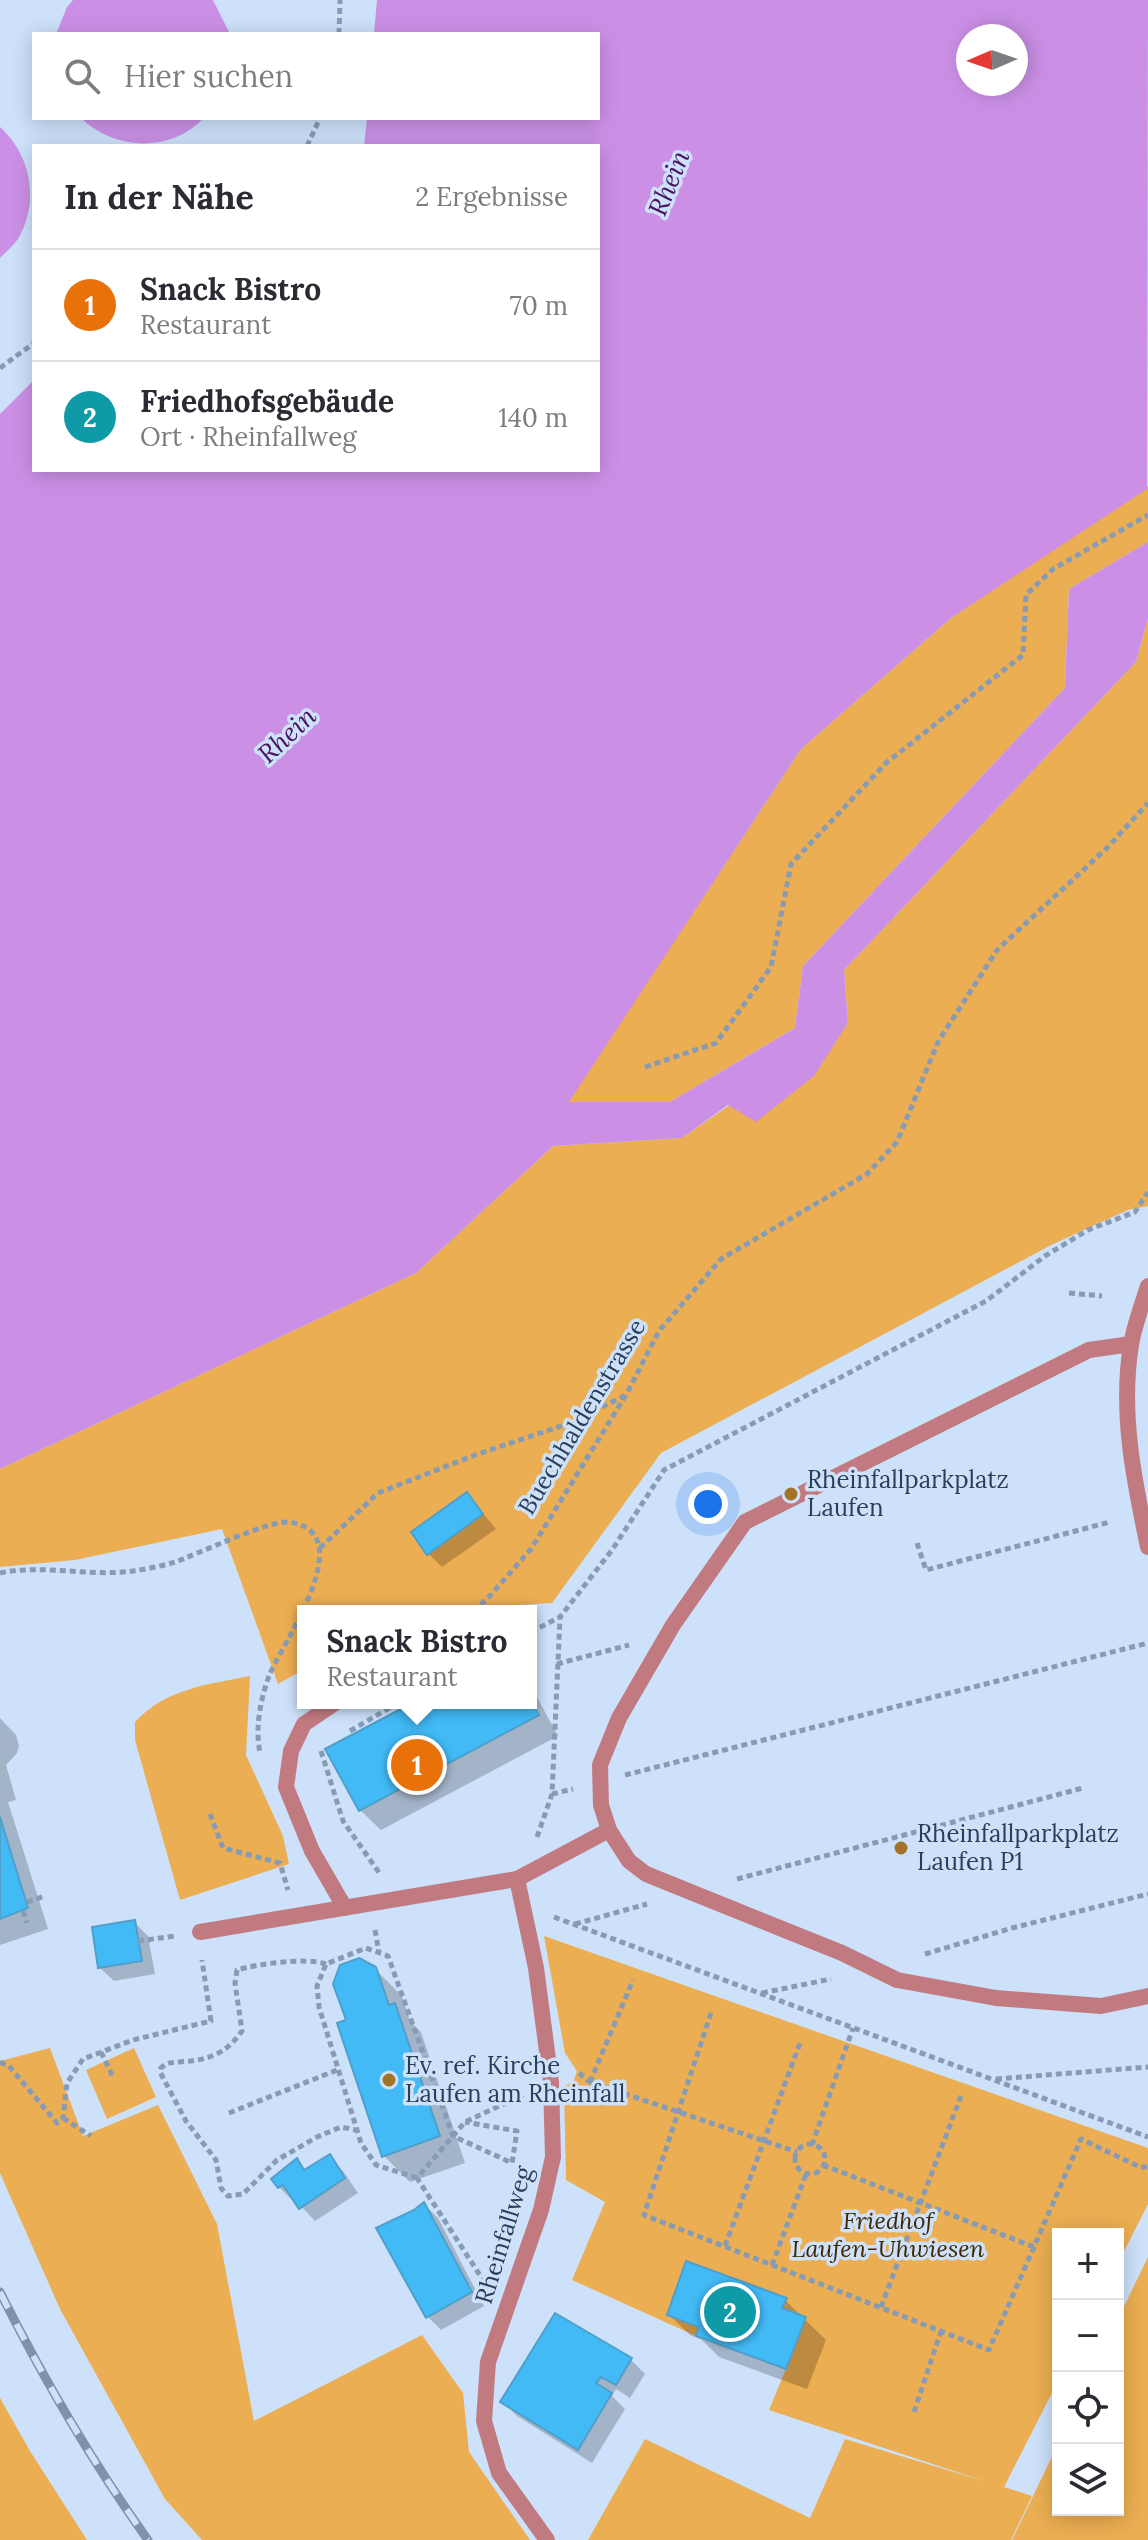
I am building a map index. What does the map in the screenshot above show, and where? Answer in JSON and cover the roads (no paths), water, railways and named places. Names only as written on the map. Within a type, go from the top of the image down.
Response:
[{"type":"street","points":[[1148,1286],[1131,1344],[1127,1414],[1133,1477],[1148,1547]]},
{"type":"street","points":[[1131,1344],[1089,1350],[745,1522],[667,1634],[619,1718],[600,1765],[599,1782],[601,1805],[609,1830],[629,1861],[646,1874],[897,1980],[996,1998],[1101,2006],[1148,1996]]},
{"type":"street","points":[[326,1709],[304,1724],[291,1751],[286,1787],[312,1851],[345,1908]]},
{"type":"street","points":[[200,1932],[517,1879],[609,1830]]},
{"type":"street","name":"Rheinfallweg","points":[[517,1879],[536,1968],[551,2082],[553,2157],[541,2210],[488,2362],[484,2421],[499,2473],[547,2540]]},
{"type":"water","points":[[73,0],[213,0],[229,32],[57,32]]},
{"type":"water","name":"Rhein","points":[[377,0],[1148,0],[1147,489],[951,618],[801,749],[569,1102],[670,1102],[795,1028],[803,966],[1065,688],[1069,589],[1148,542],[1148,618],[1136,662],[844,970],[848,1023],[814,1076],[756,1122],[728,1105],[682,1138],[553,1146],[416,1273],[0,1469],[0,414],[32,382],[32,472],[600,472],[600,144],[364,144],[367,120],[600,120],[600,32],[374,32]]},
{"type":"water","points":[[84,120],[201,120],[175,137],[142,144],[110,137]]},
{"type":"water","points":[[0,127],[19,151],[29,179],[30,194],[25,224],[18,239],[0,258]]},
{"type":"railway","points":[[0,2292],[69,2419],[148,2540]]},
{"type":"place","name":"Rheinfallparkplatz Laufen","points":[[791,1494]]},
{"type":"place","name":"Snack Bistro","points":[[417,1765]]},
{"type":"place","name":"Rheinfallparkplatz Laufen P1","points":[[901,1848]]},
{"type":"place","name":"Ev. ref. Kirche Laufen am Rheinfall","points":[[389,2080]]},
{"type":"place","name":"Friedhofsgebäude","points":[[730,2312]]},
{"type":"park label","name":"Friedhof Laufen-Uhwiesen","points":[[888,2235]]}]
